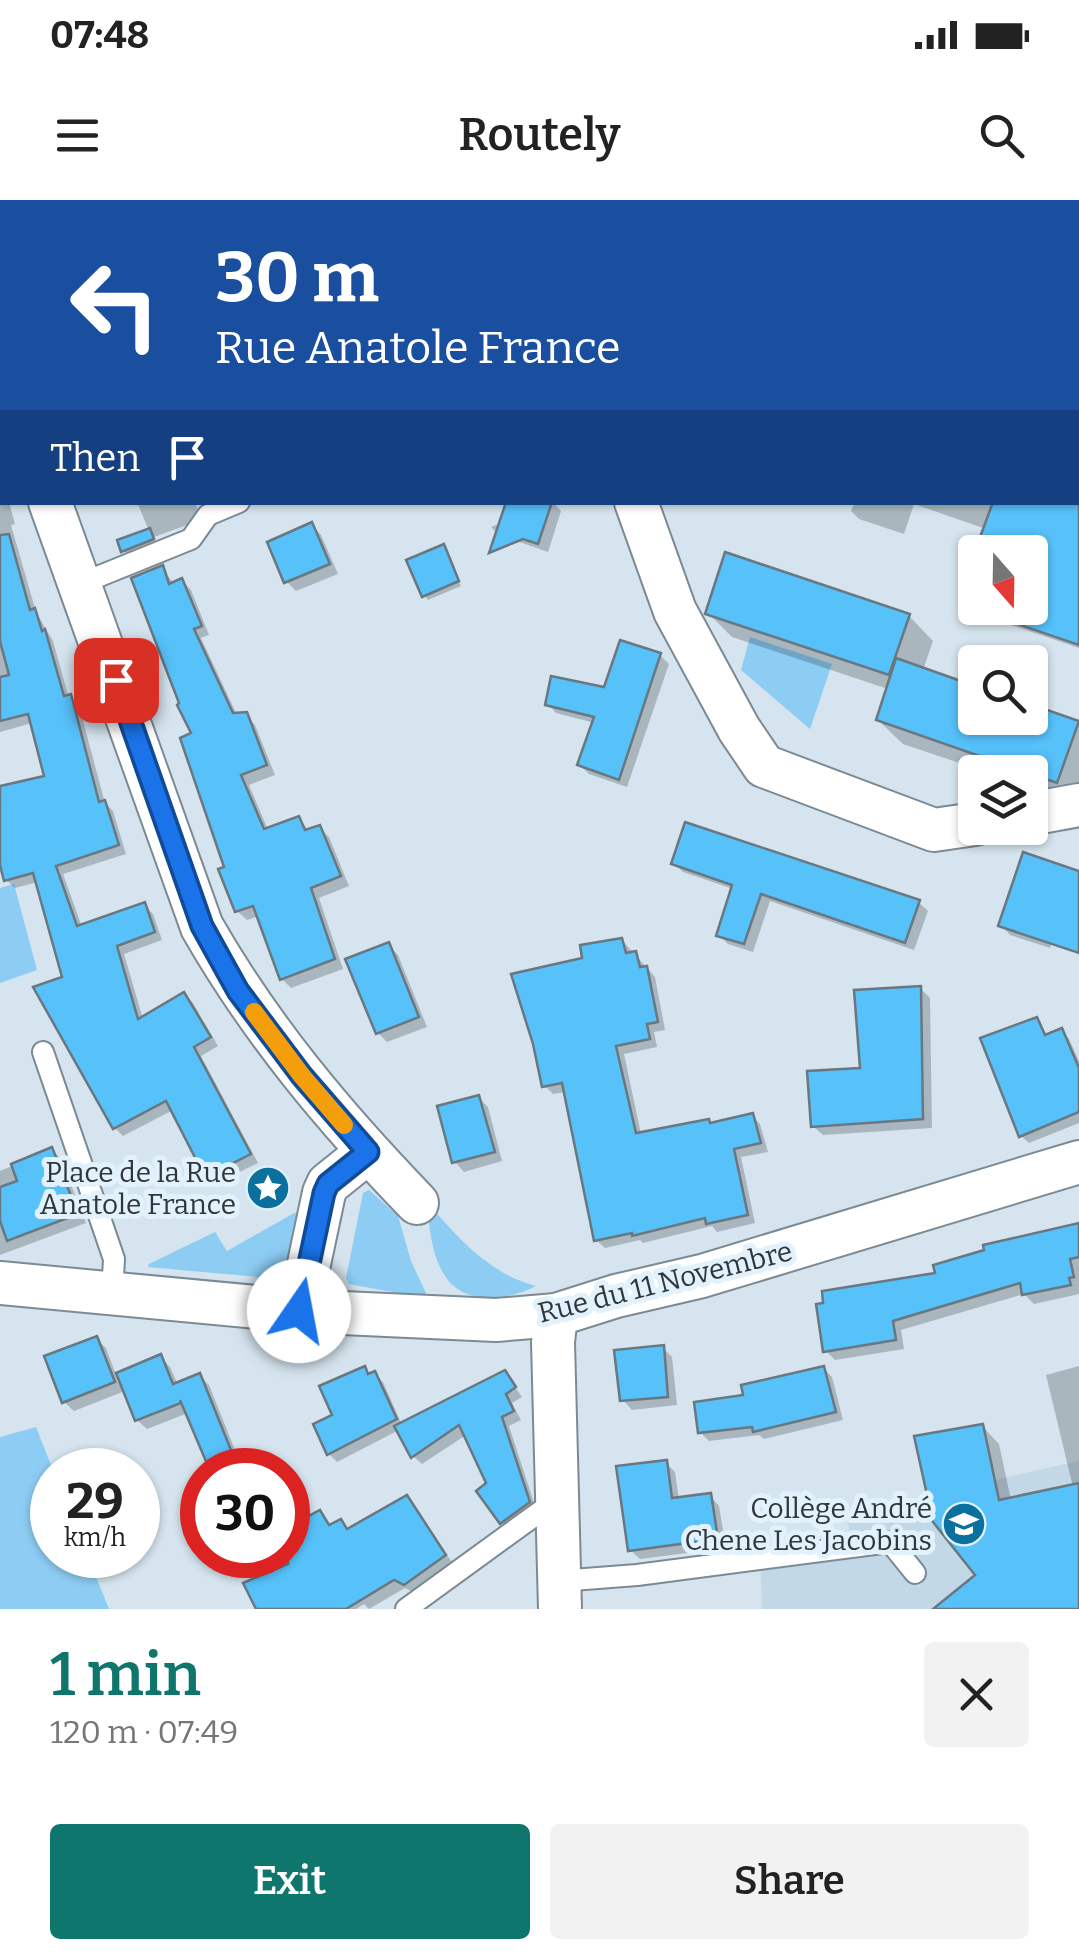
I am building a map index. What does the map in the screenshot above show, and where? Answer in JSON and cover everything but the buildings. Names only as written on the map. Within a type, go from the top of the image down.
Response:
[{"type":"street","points":[[51,505],[202,926],[238,991],[302,1076],[416,1202]]},
{"type":"street","points":[[637,505],[675,612],[739,729],[764,766],[934,830],[958,826]]},
{"type":"street","points":[[1048,811],[1079,805]]},
{"type":"street","points":[[299,1311],[324,1193],[328,1184],[368,1152]]},
{"type":"street","name":"Rue du 11 Novembre","points":[[0,1283],[299,1311],[496,1320],[556,1315],[702,1276],[1079,1162]]},
{"type":"street","points":[[556,1315],[553,1342],[560,1595]]},
{"type":"lane","points":[[80,584],[191,539],[208,516],[232,505]]},
{"type":"lane","points":[[43,1052],[114,1260],[112,1294]]},
{"type":"lane","points":[[406,1609],[541,1511],[557,1508]]},
{"type":"lane","points":[[560,1595],[637,1575],[890,1542],[916,1574]]},
{"type":"shaded area","points":[[750,637],[832,664],[810,729],[741,670]]},
{"type":"shaded area","points":[[14,884],[37,970],[0,983],[0,888]]},
{"type":"shaded area","points":[[369,1190],[398,1216],[411,1261],[426,1293],[424,1298],[349,1284],[346,1278],[363,1193]]},
{"type":"shaded area","points":[[427,1202],[489,1263],[536,1286],[509,1296],[481,1297],[454,1286],[444,1275],[433,1248]]},
{"type":"shaded area","points":[[294,1213],[304,1214],[289,1270],[269,1278],[148,1267],[215,1232],[227,1251]]},
{"type":"shaded area","points":[[36,1427],[44,1448],[30,1448],[30,1578],[96,1578],[109,1609],[0,1609],[0,1437]]},
{"type":"shaded area","name":"Collège André Chene Les Jacobins","points":[[1079,1461],[1079,1609],[762,1609],[760,1547],[850,1536],[847,1513]]},
{"type":"slow traffic","points":[[254,1012],[344,1125]]},
{"type":"place","name":"Place de la Rue Anatole France","points":[[268,1188]]},
{"type":"place","name":"Collège André Chene Les Jacobins","points":[[964,1524]]},
{"type":"route","points":[[116,680],[202,926],[238,991],[302,1076],[368,1152],[328,1184],[324,1193],[299,1311]]}]
